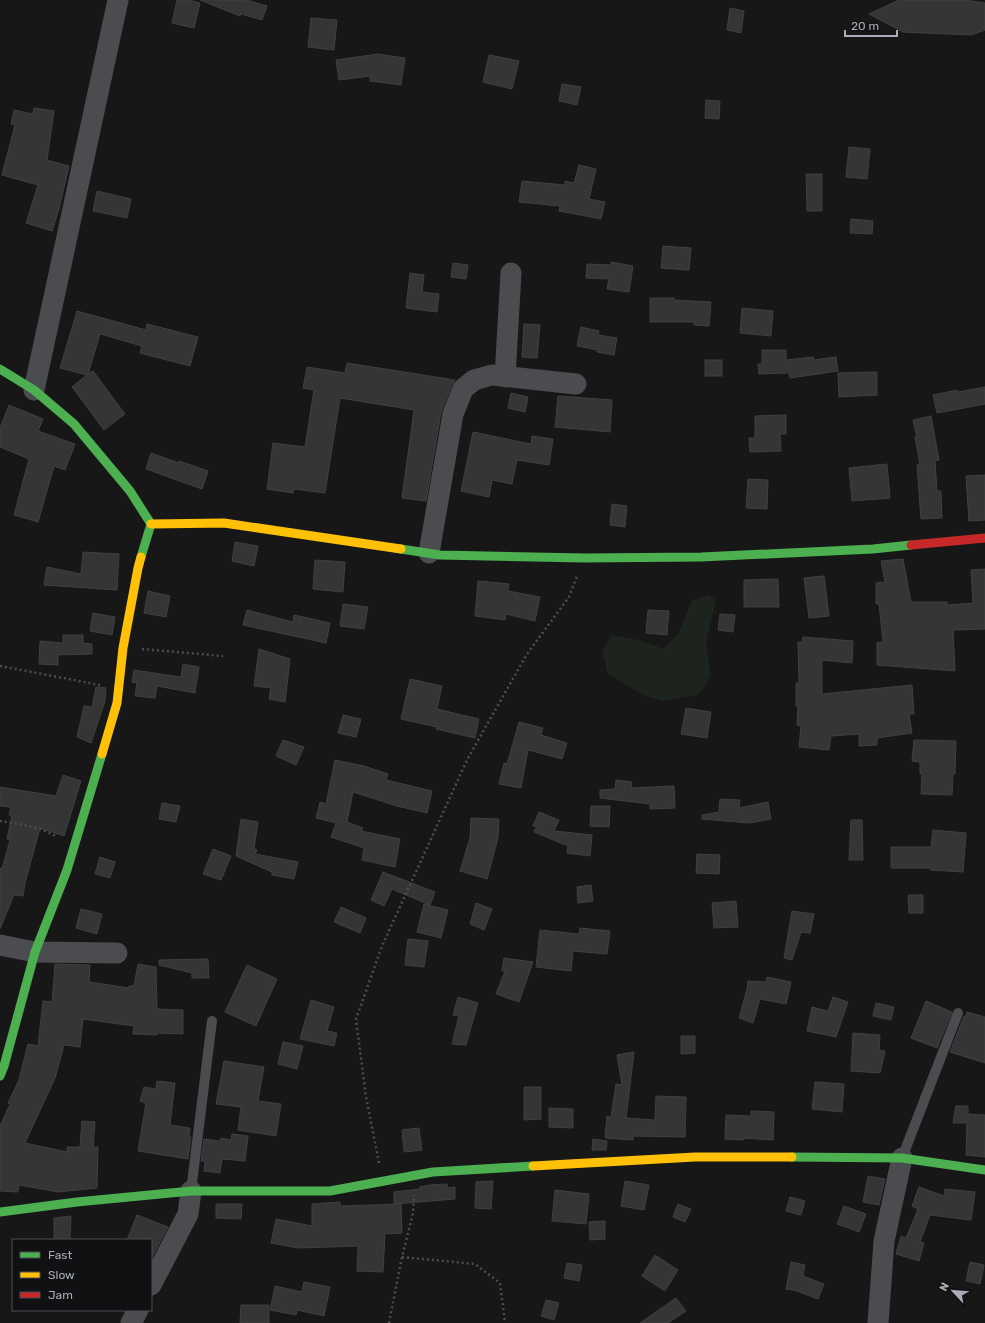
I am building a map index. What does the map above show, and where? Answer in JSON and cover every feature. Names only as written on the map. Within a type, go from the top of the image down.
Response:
[{"type":"street","points":[[34,390],[118,0]]},
{"type":"street","points":[[504,376],[512,273]]},
{"type":"street","points":[[0,369],[34,390],[74,424],[130,491],[152,524]]},
{"type":"street","points":[[429,553],[453,414],[463,389],[474,380],[492,375],[576,384]]},
{"type":"street","points":[[152,524],[224,523],[440,555],[585,558],[701,557],[865,550],[985,538]]},
{"type":"street","points":[[0,1076],[3,1070],[34,952],[67,870],[117,702],[123,648],[138,568],[152,524]]},
{"type":"street","points":[[0,945],[34,952],[117,954]]},
{"type":"street","points":[[0,1212],[77,1202],[191,1191],[330,1191],[433,1172],[695,1157],[902,1158],[985,1170]]},
{"type":"street","points":[[878,1323],[884,1241],[902,1158]]},
{"type":"street","points":[[152,1283],[188,1214],[191,1191]]},
{"type":"street","points":[[131,1323],[137,1311]]},
{"type":"lane","points":[[902,1158],[958,1013]]},
{"type":"lane","points":[[191,1191],[212,1021]]},
{"type":"path","points":[[382,1181],[366,1097],[356,1019],[382,946],[468,758],[527,654],[569,597],[585,558]]},
{"type":"path","points":[[123,648],[223,656]]},
{"type":"path","points":[[0,666],[118,689]]},
{"type":"path","points":[[0,821],[21,825],[52,834],[74,848]]},
{"type":"path","points":[[389,1323],[402,1257],[413,1213],[416,1175]]},
{"type":"path","points":[[402,1257],[475,1264],[500,1283],[505,1323]]},
{"type":"shaded area","points":[[708,595],[716,600],[706,643],[711,676],[698,695],[663,701],[643,695],[608,674],[602,651],[612,635],[639,640],[664,649],[679,632],[692,600]]},
{"type":"building","points":[[177,0],[188,0],[200,3],[194,28],[172,23]]},
{"type":"building","points":[[200,0],[246,0],[267,6],[262,20],[241,14],[240,16]]},
{"type":"building","points":[[899,0],[964,0],[985,3],[985,30],[971,35],[903,32],[869,14]]},
{"type":"building","points":[[730,8],[744,11],[741,33],[727,30]]},
{"type":"building","points":[[311,18],[337,20],[334,50],[308,47]]},
{"type":"building","points":[[378,54],[405,58],[401,85],[370,81],[370,76],[339,80],[336,60]]},
{"type":"building","points":[[489,55],[519,61],[512,89],[483,82]]},
{"type":"building","points":[[562,84],[581,87],[577,105],[559,101]]},
{"type":"building","points":[[706,100],[720,101],[719,119],[705,118]]},
{"type":"building","points":[[34,108],[54,111],[47,160],[69,166],[59,209],[52,231],[26,223],[38,185],[2,175],[15,125],[11,124],[14,110],[33,114]]},
{"type":"building","points":[[849,147],[870,149],[867,179],[846,177]]},
{"type":"building","points":[[579,165],[596,169],[589,199],[605,202],[601,219],[559,211],[560,206],[519,202],[522,181],[565,185],[565,181],[574,183]]},
{"type":"building","points":[[806,174],[822,174],[822,211],[807,211]]},
{"type":"building","points":[[97,191],[131,199],[127,218],[93,211]]},
{"type":"building","points":[[851,219],[873,221],[872,234],[850,233]]},
{"type":"building","points":[[663,246],[691,248],[689,270],[661,268]]},
{"type":"building","points":[[611,262],[633,266],[629,292],[607,289],[609,279],[586,278],[587,264],[611,265]]},
{"type":"building","points":[[453,263],[468,265],[466,279],[451,277]]},
{"type":"building","points":[[410,273],[424,275],[422,292],[439,294],[437,312],[406,308]]},
{"type":"building","points":[[650,298],[674,298],[674,300],[711,302],[709,326],[694,325],[694,322],[650,322]]},
{"type":"building","points":[[742,308],[773,311],[771,336],[740,333]]},
{"type":"building","points":[[77,311],[146,330],[147,324],[198,337],[190,366],[140,353],[142,346],[100,334],[88,374],[93,371],[125,414],[104,430],[72,387],[87,375],[60,368]]},
{"type":"building","points":[[524,324],[540,325],[537,358],[522,357]]},
{"type":"building","points":[[581,327],[599,331],[598,335],[617,338],[614,355],[577,346]]},
{"type":"building","points":[[762,350],[786,350],[786,360],[813,357],[814,360],[836,357],[838,371],[790,378],[789,373],[759,374],[758,364],[762,364]]},
{"type":"building","points":[[705,360],[722,360],[722,376],[705,376]]},
{"type":"building","points":[[347,363],[455,380],[441,412],[426,501],[402,498],[414,410],[340,398],[325,493],[294,489],[293,493],[267,489],[273,443],[305,447],[314,390],[303,388],[307,367],[345,373]]},
{"type":"building","points":[[877,372],[877,395],[839,397],[838,373]]},
{"type":"building","points":[[985,387],[985,404],[937,413],[933,395],[957,390],[958,392]]},
{"type":"building","points":[[511,393],[528,397],[525,412],[508,408]]},
{"type":"building","points":[[558,396],[612,400],[610,432],[555,427]]},
{"type":"building","points":[[9,405],[43,419],[38,431],[75,444],[65,470],[54,466],[38,522],[14,515],[29,459],[0,447],[0,428]]},
{"type":"building","points":[[786,415],[786,434],[780,434],[781,451],[750,452],[749,438],[755,438],[755,416]]},
{"type":"building","points":[[931,416],[939,460],[935,461],[937,491],[941,491],[942,518],[921,519],[917,465],[920,465],[915,437],[917,437],[913,420]]},
{"type":"building","points":[[473,432],[531,444],[532,436],[553,439],[549,465],[517,460],[512,484],[492,480],[489,497],[461,491]]},
{"type":"building","points":[[151,453],[208,471],[202,489],[146,469]]},
{"type":"building","points":[[887,464],[890,498],[852,501],[849,468]]},
{"type":"building","points":[[985,475],[985,520],[969,521],[966,476]]},
{"type":"building","points":[[748,479],[768,480],[767,509],[746,508]]},
{"type":"building","points":[[612,504],[627,506],[625,527],[610,525]]},
{"type":"building","points":[[235,542],[258,546],[254,566],[232,561]]},
{"type":"building","points":[[83,552],[119,554],[117,590],[44,585],[47,567],[81,574]]},
{"type":"building","points":[[903,559],[911,602],[947,602],[947,605],[973,603],[971,570],[985,569],[985,629],[953,630],[955,671],[877,665],[877,643],[883,642],[879,604],[876,604],[876,583],[885,582],[881,561]]},
{"type":"building","points":[[315,560],[345,562],[343,592],[313,589]]},
{"type":"building","points":[[824,576],[829,616],[809,618],[804,578]]},
{"type":"building","points":[[778,579],[779,607],[744,607],[744,580]]},
{"type":"building","points":[[478,581],[509,584],[508,591],[540,597],[535,621],[506,614],[505,620],[475,616]]},
{"type":"building","points":[[148,591],[170,596],[166,617],[144,613]]},
{"type":"building","points":[[343,604],[368,607],[364,629],[340,626]]},
{"type":"building","points":[[247,610],[293,622],[294,615],[330,623],[326,643],[243,625]]},
{"type":"building","points":[[648,610],[669,611],[667,635],[646,633]]},
{"type":"building","points":[[93,613],[115,617],[112,635],[90,631]]},
{"type":"building","points":[[720,614],[735,615],[733,632],[718,630]]},
{"type":"building","points":[[63,635],[83,635],[83,643],[92,644],[92,654],[58,655],[58,665],[39,664],[40,641],[63,643]]},
{"type":"building","points":[[803,637],[853,641],[852,663],[822,660],[822,694],[912,685],[914,714],[909,714],[912,733],[877,738],[877,745],[859,746],[859,734],[831,736],[829,750],[799,747],[801,726],[797,725],[798,706],[796,706],[796,683],[799,683],[798,642],[802,642]]},
{"type":"building","points":[[259,649],[290,659],[285,702],[269,699],[271,688],[254,686]]},
{"type":"building","points":[[183,664],[199,667],[195,693],[157,686],[155,698],[135,696],[137,683],[132,682],[134,670],[181,677]]},
{"type":"building","points":[[410,679],[442,686],[437,709],[479,719],[475,738],[436,729],[437,727],[401,719]]},
{"type":"building","points":[[96,687],[106,688],[105,701],[91,743],[77,737],[84,706],[92,707]]},
{"type":"building","points":[[686,708],[711,712],[707,738],[681,734]]},
{"type":"building","points":[[343,715],[361,719],[356,737],[338,733]]},
{"type":"building","points":[[519,722],[543,728],[541,735],[567,743],[562,759],[528,750],[521,788],[499,784],[504,763],[507,764]]},
{"type":"building","points":[[283,740],[304,747],[296,765],[276,756]]},
{"type":"building","points":[[914,740],[956,741],[955,774],[953,774],[952,795],[921,794],[922,774],[920,774],[920,762],[912,761]]},
{"type":"building","points":[[335,760],[364,766],[388,774],[386,780],[432,791],[427,813],[397,806],[353,792],[347,822],[363,828],[361,831],[400,839],[395,867],[362,860],[364,848],[331,837],[336,823],[316,818],[320,802],[326,804]]},
{"type":"building","points":[[63,775],[81,781],[64,836],[40,828],[25,883],[23,896],[14,895],[0,929],[0,868],[2,869],[10,840],[7,839],[12,815],[9,815],[11,807],[0,806],[0,787],[56,796]]},
{"type":"building","points":[[616,780],[632,782],[631,788],[674,786],[675,808],[650,809],[650,804],[600,798],[600,790],[615,789]]},
{"type":"building","points":[[720,799],[740,800],[739,808],[768,802],[771,819],[750,823],[702,819],[702,815],[719,812]]},
{"type":"building","points":[[162,803],[180,806],[176,822],[159,819]]},
{"type":"building","points":[[591,806],[610,806],[609,827],[590,826]]},
{"type":"building","points":[[539,812],[559,820],[554,831],[592,835],[590,856],[567,853],[568,846],[534,832],[535,829],[541,829],[533,826]]},
{"type":"building","points":[[471,818],[499,819],[498,838],[487,879],[460,871],[470,838]]},
{"type":"building","points":[[241,819],[258,822],[254,849],[257,850],[255,854],[298,862],[294,879],[272,875],[272,872],[236,856]]},
{"type":"building","points":[[851,820],[862,820],[863,860],[849,860]]},
{"type":"building","points":[[933,830],[966,833],[963,872],[930,870],[930,868],[891,868],[891,847],[931,847]]},
{"type":"building","points":[[213,849],[231,856],[221,880],[203,874]]},
{"type":"building","points":[[697,854],[720,855],[719,874],[696,873]]},
{"type":"building","points":[[100,857],[115,862],[110,878],[95,874]]},
{"type":"building","points":[[383,872],[435,892],[430,905],[392,889],[384,906],[371,900]]},
{"type":"building","points":[[591,885],[593,901],[578,903],[577,887]]},
{"type":"building","points":[[908,895],[923,895],[923,913],[909,913]]},
{"type":"building","points":[[736,901],[738,927],[714,928],[712,903]]},
{"type":"building","points":[[476,903],[492,909],[484,930],[470,924]]},
{"type":"building","points":[[424,904],[448,910],[441,938],[417,932]]},
{"type":"building","points":[[341,907],[366,918],[360,933],[334,922]]},
{"type":"building","points":[[81,909],[102,914],[97,934],[76,928]]},
{"type":"building","points":[[792,911],[814,914],[810,933],[801,932],[792,960],[784,958]]},
{"type":"building","points":[[580,928],[610,931],[607,954],[573,951],[571,971],[536,967],[540,930],[579,934]]},
{"type":"building","points":[[408,939],[428,941],[424,967],[405,965]]},
{"type":"building","points":[[504,958],[533,962],[519,1002],[496,994],[505,971],[502,971]]},
{"type":"building","points":[[208,959],[209,978],[192,978],[192,973],[159,965],[159,960]]},
{"type":"building","points":[[55,964],[90,965],[89,982],[129,988],[129,986],[134,986],[138,964],[156,967],[157,1009],[183,1010],[183,1034],[133,1034],[134,1026],[83,1019],[80,1047],[64,1045],[55,1078],[25,1143],[67,1152],[67,1147],[80,1147],[82,1121],[95,1122],[93,1147],[98,1147],[97,1188],[58,1192],[19,1185],[18,1192],[0,1191],[0,1126],[10,1104],[8,1103],[19,1080],[28,1044],[38,1046],[43,1001],[52,1002]]},
{"type":"building","points":[[247,965],[277,979],[256,1026],[225,1012]]},
{"type":"building","points":[[767,977],[791,982],[786,1004],[760,999],[753,1023],[739,1018],[748,981],[766,982]]},
{"type":"building","points":[[458,997],[478,1003],[466,1045],[452,1044],[459,1016],[453,1015]]},
{"type":"building","points":[[833,997],[848,1002],[836,1037],[807,1031],[812,1007],[828,1011]]},
{"type":"building","points":[[311,1000],[334,1007],[327,1031],[337,1033],[334,1046],[300,1039]]},
{"type":"building","points":[[926,1001],[952,1012],[937,1048],[911,1038]]},
{"type":"building","points":[[876,1003],[894,1007],[891,1020],[873,1016]]},
{"type":"building","points":[[967,1012],[985,1017],[985,1063],[950,1052]]},
{"type":"building","points":[[853,1033],[880,1035],[879,1050],[885,1051],[880,1073],[851,1071]]},
{"type":"building","points":[[681,1036],[695,1036],[695,1053],[681,1054]]},
{"type":"building","points":[[283,1042],[303,1046],[297,1069],[278,1064]]},
{"type":"building","points":[[634,1052],[626,1118],[655,1120],[656,1096],[686,1097],[685,1137],[633,1136],[633,1140],[605,1138],[607,1116],[611,1117],[616,1084],[622,1085],[617,1055]]},
{"type":"building","points":[[224,1061],[264,1067],[258,1101],[281,1104],[276,1136],[238,1130],[241,1107],[216,1104]]},
{"type":"building","points":[[157,1081],[175,1083],[170,1125],[190,1128],[189,1137],[191,1137],[188,1159],[138,1151],[146,1103],[140,1101],[144,1087],[156,1089]]},
{"type":"building","points":[[815,1082],[844,1084],[842,1112],[812,1109]]},
{"type":"building","points":[[524,1087],[541,1087],[541,1119],[524,1120]]},
{"type":"building","points":[[956,1106],[968,1106],[968,1114],[985,1115],[985,1157],[966,1155],[967,1123],[953,1123]]},
{"type":"building","points":[[549,1108],[573,1109],[573,1128],[549,1127]]},
{"type":"building","points":[[751,1111],[774,1112],[773,1140],[744,1138],[744,1140],[725,1139],[726,1115],[751,1116]]},
{"type":"building","points":[[419,1128],[422,1150],[404,1152],[402,1130]]},
{"type":"building","points":[[232,1134],[248,1136],[245,1161],[222,1159],[220,1173],[204,1171],[205,1161],[201,1161],[204,1139],[220,1141],[221,1138],[231,1140]]},
{"type":"building","points":[[593,1139],[607,1141],[606,1150],[592,1150]]},
{"type":"building","points":[[868,1176],[885,1179],[879,1205],[863,1202]]},
{"type":"building","points":[[493,1181],[491,1209],[475,1208],[476,1182]]},
{"type":"building","points":[[625,1181],[649,1185],[644,1210],[621,1206]]},
{"type":"building","points":[[447,1184],[447,1188],[455,1187],[455,1199],[394,1204],[394,1192],[420,1189],[420,1187],[430,1185]]},
{"type":"building","points":[[919,1187],[944,1196],[945,1189],[975,1192],[971,1220],[930,1215],[920,1242],[924,1243],[919,1261],[896,1254],[901,1236],[906,1238],[918,1209],[912,1206]]},
{"type":"building","points":[[555,1190],[589,1194],[586,1224],[552,1221]]},
{"type":"building","points":[[790,1197],[805,1201],[801,1215],[786,1211]]},
{"type":"building","points":[[340,1202],[340,1206],[401,1204],[402,1233],[385,1234],[383,1272],[357,1271],[358,1246],[298,1248],[271,1243],[276,1219],[312,1226],[312,1204]]},
{"type":"building","points":[[216,1204],[242,1204],[241,1219],[216,1218]]},
{"type":"building","points":[[678,1204],[691,1209],[685,1222],[673,1217]]},
{"type":"building","points":[[844,1206],[866,1214],[859,1232],[837,1224]]},
{"type":"building","points":[[137,1215],[168,1227],[152,1257],[152,1239],[127,1239]]},
{"type":"building","points":[[71,1216],[70,1239],[54,1239],[54,1218]]},
{"type":"building","points":[[605,1221],[605,1239],[590,1240],[589,1222]]},
{"type":"building","points":[[655,1255],[678,1270],[665,1291],[642,1276]]},
{"type":"building","points":[[791,1262],[805,1265],[803,1276],[824,1284],[818,1299],[794,1290],[786,1289]]},
{"type":"building","points":[[970,1262],[984,1265],[980,1284],[966,1281]]},
{"type":"building","points":[[567,1263],[582,1265],[579,1281],[564,1278]]},
{"type":"building","points":[[304,1282],[330,1287],[324,1316],[297,1310],[296,1315],[270,1310],[275,1286],[302,1292]]},
{"type":"building","points":[[676,1298],[686,1311],[668,1323],[640,1323]]},
{"type":"building","points":[[546,1300],[559,1303],[554,1320],[541,1316]]},
{"type":"building","points":[[241,1305],[269,1305],[269,1323],[240,1323]]},
{"type":"traffic: fast","points":[[0,369],[34,390],[74,424],[130,491],[151,524],[141,557]]},
{"type":"traffic: fast","points":[[401,549],[440,555],[585,558],[701,557],[873,549],[911,545]]},
{"type":"traffic: fast","points":[[0,1076],[35,952],[67,870],[102,754]]},
{"type":"traffic: fast","points":[[792,1157],[902,1158],[985,1170]]},
{"type":"traffic: fast","points":[[0,1212],[77,1202],[191,1191],[330,1191],[433,1172],[533,1166]]},
{"type":"traffic: slow","points":[[151,524],[224,523],[401,549]]},
{"type":"traffic: slow","points":[[102,754],[117,703],[123,648],[141,557]]},
{"type":"traffic: slow","points":[[533,1166],[695,1157],[792,1157]]},
{"type":"traffic: jam","points":[[911,545],[985,538]]}]
